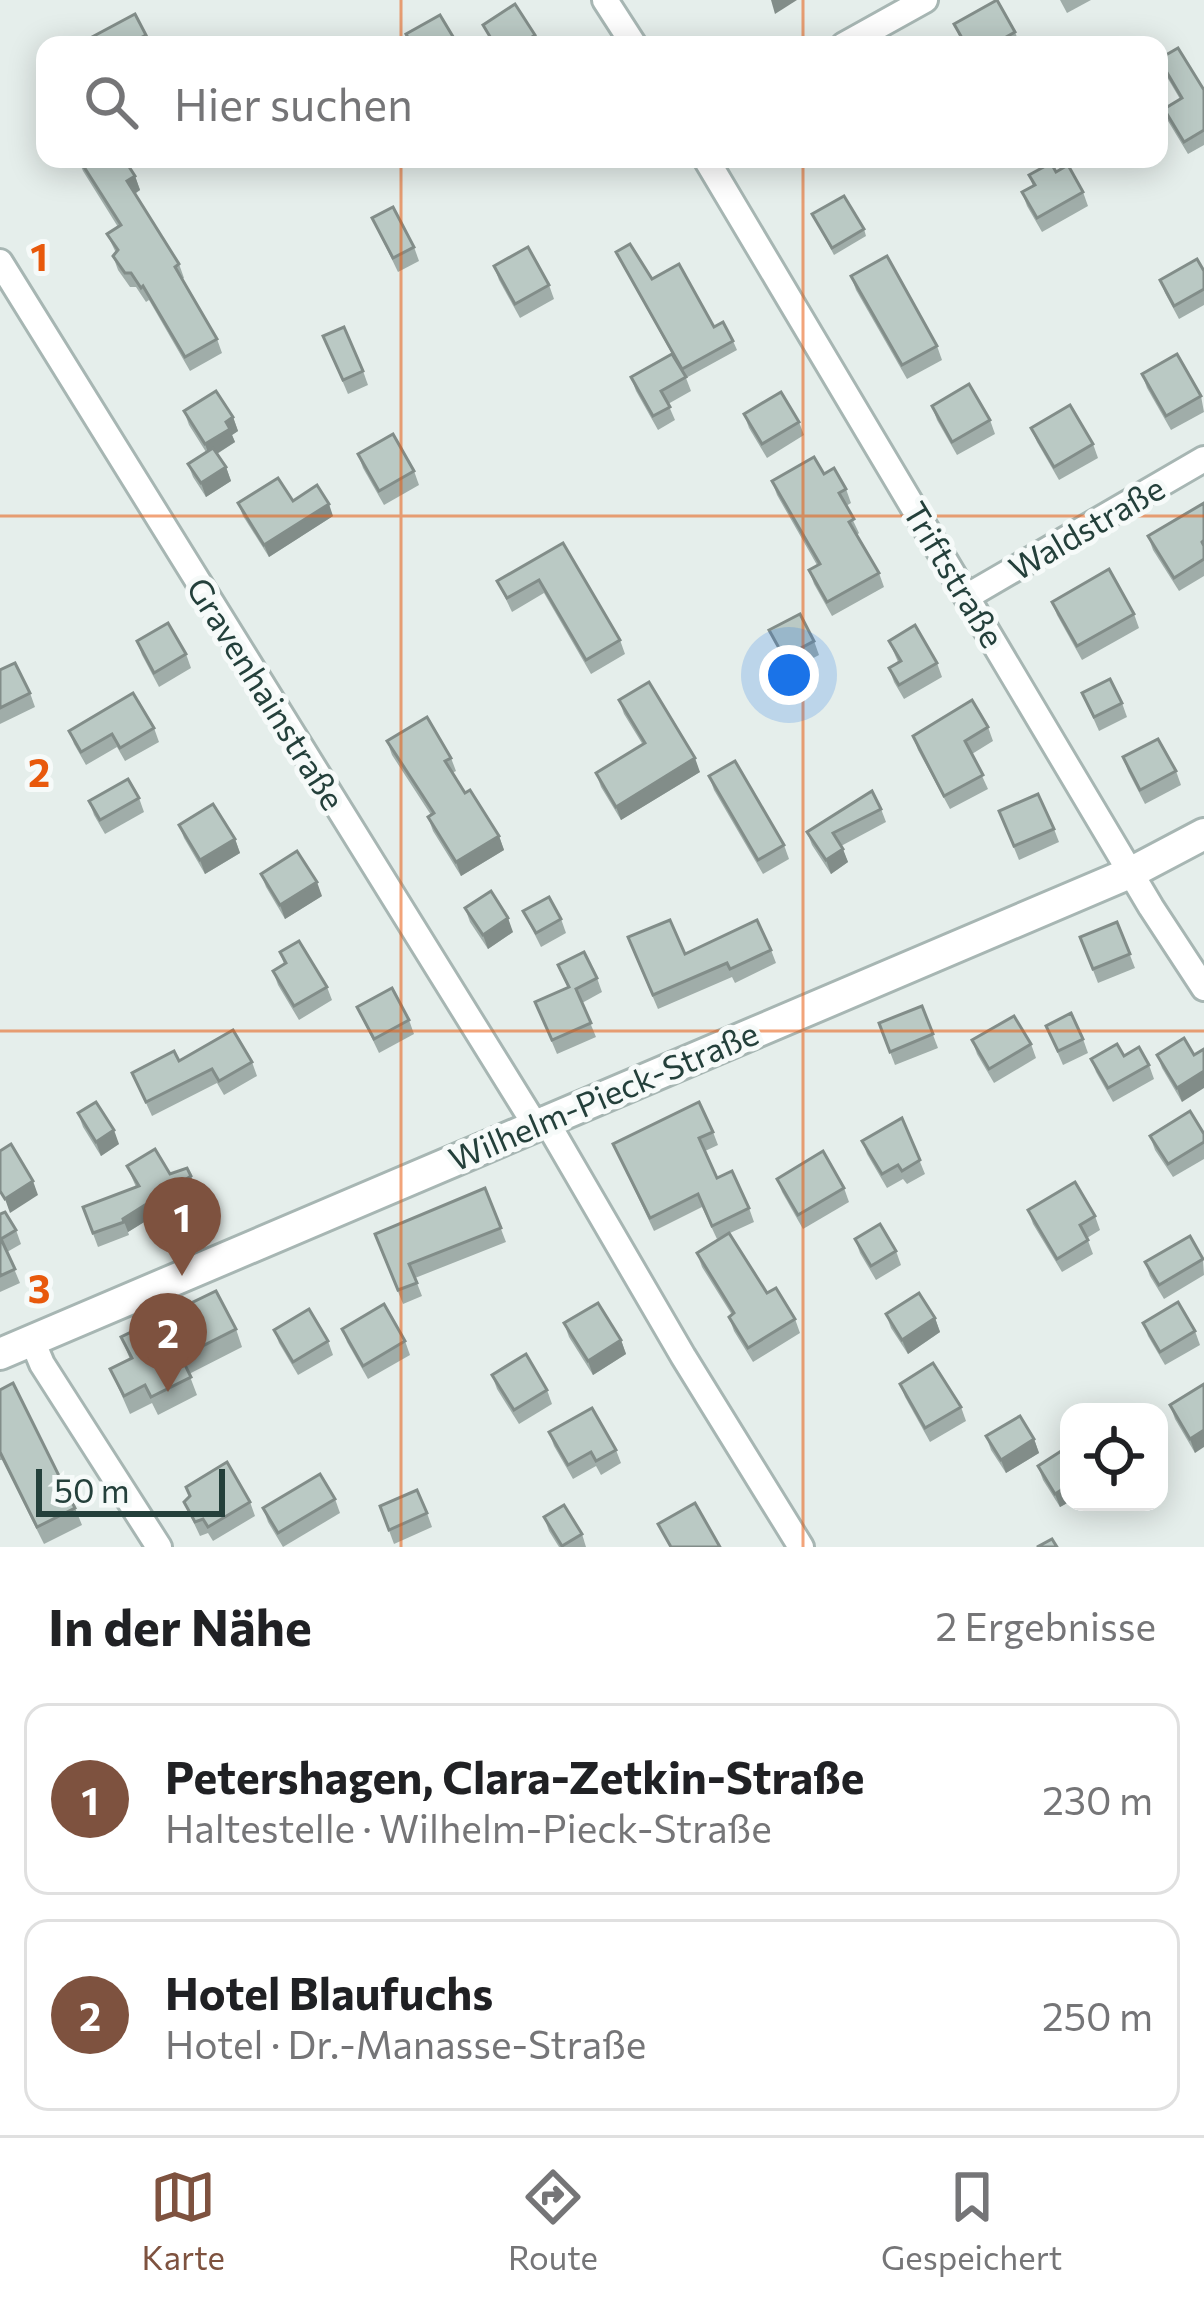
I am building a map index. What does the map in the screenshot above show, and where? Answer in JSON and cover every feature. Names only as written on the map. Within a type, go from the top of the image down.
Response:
[{"type":"street","points":[[605,0],[628,36]]},
{"type":"street","points":[[860,36],[925,0]]},
{"type":"street","name":"Triftstraße","points":[[711,168],[1204,988]]},
{"type":"street","name":"Gravenhainstraße","points":[[0,262],[540,1121],[801,1547]]},
{"type":"street","name":"Waldstraße","points":[[968,596],[1204,458]]},
{"type":"street","name":"Wilhelm-Pieck-Straße","points":[[0,1354],[1132,872],[1204,834]]},
{"type":"street","points":[[32,1340],[42,1364],[159,1547]]},
{"type":"building","points":[[997,0],[1015,32],[961,36],[954,24]]},
{"type":"building","points":[[515,4],[535,35],[490,36],[483,25]]},
{"type":"building","points":[[135,14],[146,35],[144,36],[94,36]]},
{"type":"building","points":[[440,15],[453,36],[407,36]]},
{"type":"building","points":[[1178,48],[1204,90],[1204,130],[1184,142],[1168,116],[1168,107],[1182,98],[1168,74],[1168,54]]},
{"type":"building","points":[[85,168],[130,168],[135,176],[127,181],[179,264],[175,267],[217,339],[185,357],[143,286],[113,256],[118,250],[107,234],[121,225]]},
{"type":"building","points":[[1042,168],[1056,172],[1070,168],[1083,192],[1037,218],[1022,192],[1035,185],[1029,175]]},
{"type":"building","points":[[844,196],[864,229],[832,248],[812,214]]},
{"type":"building","points":[[393,207],[414,247],[393,258],[372,218]]},
{"type":"building","points":[[630,244],[652,279],[679,264],[714,327],[723,322],[733,341],[682,369],[616,252]]},
{"type":"building","points":[[528,247],[549,285],[515,304],[494,266]]},
{"type":"building","points":[[887,256],[937,346],[902,365],[851,276]]},
{"type":"building","points":[[1197,259],[1204,271],[1204,289],[1174,306],[1160,280]]},
{"type":"building","points":[[344,327],[363,371],[343,380],[323,336]]},
{"type":"building","points":[[672,354],[686,377],[661,391],[670,407],[653,416],[631,377]]},
{"type":"building","points":[[1177,354],[1201,396],[1166,416],[1142,374]]},
{"type":"building","points":[[969,384],[990,420],[952,442],[932,406]]},
{"type":"building","points":[[216,391],[233,417],[226,422],[230,429],[205,444],[184,411]]},
{"type":"building","points":[[781,392],[799,422],[762,444],[744,414]]},
{"type":"building","points":[[1070,405],[1093,444],[1054,467],[1031,428]]},
{"type":"building","points":[[393,434],[414,471],[379,491],[358,454]]},
{"type":"building","points":[[213,448],[226,467],[201,483],[188,464]]},
{"type":"building","points":[[814,457],[824,474],[834,468],[846,489],[839,493],[854,519],[849,522],[879,573],[827,602],[809,570],[820,564],[772,481]]},
{"type":"building","points":[[278,478],[293,501],[317,485],[329,504],[264,545],[238,503]]},
{"type":"building","points":[[1204,503],[1204,559],[1174,578],[1148,536]]},
{"type":"building","points":[[563,543],[620,640],[586,660],[539,580],[507,598],[497,581]]},
{"type":"building","points":[[1109,569],[1134,614],[1077,646],[1052,602]]},
{"type":"building","points":[[800,614],[814,641],[784,657],[769,630]]},
{"type":"building","points":[[168,623],[186,654],[154,673],[137,641]]},
{"type":"building","points":[[915,625],[937,663],[899,685],[889,668],[901,661],[889,641]]},
{"type":"building","points":[[15,663],[30,693],[0,708],[0,670]]},
{"type":"building","points":[[1110,679],[1122,703],[1094,717],[1082,693]]},
{"type":"building","points":[[649,682],[695,758],[616,807],[596,773],[645,743],[619,700]]},
{"type":"building","points":[[133,693],[154,728],[120,748],[112,734],[81,752],[69,731]]},
{"type":"building","points":[[972,700],[988,727],[965,741],[983,775],[944,796],[913,736]]},
{"type":"building","points":[[427,717],[451,758],[445,761],[499,836],[456,862],[428,817],[434,813],[387,741]]},
{"type":"building","points":[[1158,739],[1176,771],[1140,790],[1123,757]]},
{"type":"building","points":[[735,761],[784,845],[758,860],[709,776]]},
{"type":"building","points":[[128,779],[139,798],[100,820],[89,801]]},
{"type":"building","points":[[872,791],[881,809],[833,833],[843,849],[826,860],[807,832]]},
{"type":"building","points":[[1038,794],[1054,829],[1014,846],[999,811]]},
{"type":"building","points":[[213,804],[235,839],[200,860],[179,825]]},
{"type":"building","points":[[297,851],[317,882],[280,905],[261,874]]},
{"type":"building","points":[[491,891],[508,918],[483,935],[465,908]]},
{"type":"building","points":[[549,897],[561,919],[536,933],[523,911]]},
{"type":"building","points":[[670,920],[685,954],[757,920],[771,950],[653,995],[628,937]]},
{"type":"building","points":[[1117,922],[1130,954],[1093,969],[1080,937]]},
{"type":"building","points":[[299,941],[327,987],[294,1006],[273,971],[286,963],[280,952]]},
{"type":"building","points":[[584,952],[597,978],[576,989],[591,1023],[552,1040],[535,1002],[569,987],[558,965]]},
{"type":"building","points":[[392,988],[409,1020],[374,1039],[357,1007]]},
{"type":"building","points":[[922,1006],[933,1034],[890,1052],[879,1023]]},
{"type":"building","points":[[1071,1013],[1083,1039],[1058,1051],[1046,1026]]},
{"type":"building","points":[[1014,1016],[1031,1044],[989,1069],[972,1040]]},
{"type":"building","points":[[233,1030],[252,1062],[219,1081],[212,1069],[146,1102],[132,1073],[174,1051],[179,1061]]},
{"type":"building","points":[[1184,1038],[1194,1055],[1204,1049],[1204,1071],[1177,1088],[1157,1055]]},
{"type":"building","points":[[1117,1044],[1124,1056],[1139,1047],[1149,1065],[1108,1088],[1091,1059]]},
{"type":"building","points":[[96,1102],[114,1130],[96,1142],[78,1113]]},
{"type":"building","points":[[699,1102],[713,1132],[699,1138],[717,1178],[732,1171],[749,1208],[712,1226],[698,1194],[650,1218],[613,1144]]},
{"type":"building","points":[[1190,1111],[1204,1142],[1168,1164],[1150,1136]]},
{"type":"building","points":[[902,1118],[920,1160],[902,1171],[898,1165],[882,1174],[862,1141]]},
{"type":"building","points":[[11,1144],[33,1181],[5,1199],[0,1191],[0,1151]]},
{"type":"building","points":[[155,1149],[170,1174],[187,1168],[191,1176],[124,1222],[93,1233],[83,1207],[139,1186],[127,1166]]},
{"type":"building","points":[[823,1151],[844,1188],[798,1215],[777,1179]]},
{"type":"building","points":[[1075,1182],[1095,1216],[1080,1225],[1088,1240],[1057,1259],[1028,1210]]},
{"type":"building","points":[[485,1188],[501,1228],[409,1264],[417,1283],[398,1290],[375,1234]]},
{"type":"building","points":[[5,1212],[16,1230],[1,1239],[15,1269],[0,1276],[0,1214]]},
{"type":"building","points":[[880,1224],[896,1251],[871,1266],[855,1239]]},
{"type":"building","points":[[729,1233],[767,1293],[776,1288],[795,1319],[748,1348],[729,1317],[734,1313],[697,1253]]},
{"type":"building","points":[[1190,1236],[1203,1259],[1159,1285],[1145,1262]]},
{"type":"building","points":[[216,1291],[236,1329],[181,1357],[191,1377],[151,1397],[145,1385],[124,1396],[110,1369],[132,1358],[121,1337]]},
{"type":"building","points":[[919,1293],[935,1318],[902,1340],[886,1314]]},
{"type":"building","points":[[1178,1302],[1195,1331],[1160,1352],[1143,1323]]},
{"type":"building","points":[[598,1303],[621,1340],[588,1361],[564,1323]]},
{"type":"building","points":[[384,1304],[405,1341],[363,1366],[342,1329]]},
{"type":"building","points":[[309,1309],[328,1341],[293,1362],[274,1330]]},
{"type":"building","points":[[526,1354],[547,1390],[514,1410],[492,1375]]},
{"type":"building","points":[[933,1363],[961,1407],[925,1428],[900,1384]]},
{"type":"building","points":[[13,1383],[75,1508],[37,1527],[0,1452],[0,1390]]},
{"type":"building","points":[[1204,1384],[1204,1430],[1190,1439],[1170,1405]]},
{"type":"building","points":[[592,1408],[616,1450],[596,1461],[591,1452],[568,1465],[549,1432]]},
{"type":"building","points":[[1020,1416],[1034,1439],[1001,1460],[986,1436]]},
{"type":"building","points":[[1060,1452],[1060,1491],[1055,1494],[1038,1466]]},
{"type":"building","points":[[227,1462],[250,1502],[208,1527],[203,1519],[195,1522],[184,1502],[190,1496],[186,1487]]},
{"type":"building","points":[[320,1474],[335,1499],[278,1533],[263,1508]]},
{"type":"building","points":[[417,1490],[427,1513],[389,1530],[380,1506]]},
{"type":"building","points":[[695,1503],[720,1547],[671,1547],[658,1524]]},
{"type":"building","points":[[564,1505],[582,1534],[562,1546],[544,1517]]},
{"type":"place","name":"Petershagen, Clara-Zetkin-Straße","points":[[182,1276]]},
{"type":"place","name":"Hotel Blaufuchs","points":[[168,1392]]}]
